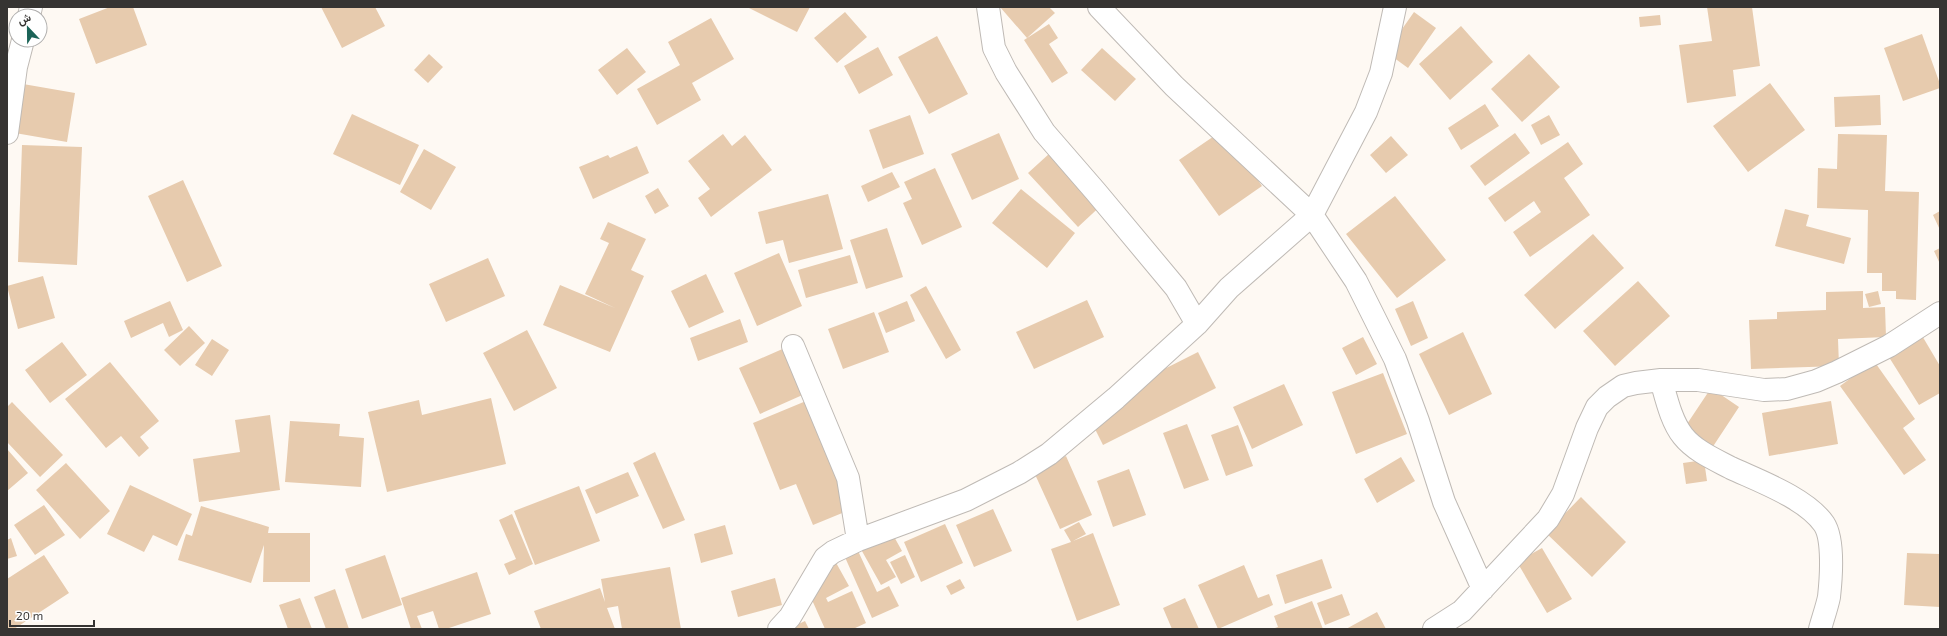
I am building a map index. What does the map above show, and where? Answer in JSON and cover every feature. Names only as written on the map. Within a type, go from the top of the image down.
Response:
[{"type":"street","points":[[988,7],[994,48],[1006,72],[1044,132],[1176,288],[1197,324]]},
{"type":"street","points":[[1100,7],[1174,86],[1312,215],[1356,280],[1395,359],[1418,421],[1444,502],[1483,589]]},
{"type":"street","points":[[779,629],[790,617],[826,558],[833,552],[858,540],[966,500],[1019,473],[1049,454],[1116,398],[1197,324],[1229,288],[1312,215],[1366,112],[1381,73],[1396,7]]},
{"type":"street","points":[[7,133],[16,67],[21,48]]},
{"type":"street","points":[[1434,629],[1466,620],[1483,589],[1548,519],[1563,494],[1587,428],[1597,407],[1607,397],[1623,386],[1636,382],[1660,380],[1698,380],[1764,390],[1787,389],[1816,381],[1889,346],[1940,312]]},
{"type":"street","points":[[793,346],[848,478],[858,540]]},
{"type":"street","points":[[1660,380],[1672,414],[1682,435],[1695,448],[1784,494],[1807,508],[1825,525],[1830,541],[1831,564],[1829,597],[1820,629]]},
{"type":"building","points":[[110,7],[133,7],[147,45],[96,64],[79,19]]},
{"type":"building","points":[[321,7],[375,7],[385,26],[342,48]]},
{"type":"building","points":[[747,7],[810,7],[797,32]]},
{"type":"building","points":[[1000,7],[1049,7],[1055,13],[1027,38]]},
{"type":"building","points":[[1707,7],[1752,7],[1760,66],[1733,70],[1736,96],[1687,103],[1679,45],[1712,41]]},
{"type":"building","points":[[845,12],[867,37],[837,63],[814,38]]},
{"type":"building","points":[[1414,12],[1436,28],[1408,68],[1386,52]]},
{"type":"building","points":[[1660,15],[1661,25],[1640,27],[1639,17]]},
{"type":"building","points":[[711,18],[734,59],[692,83],[701,100],[657,125],[637,89],[680,65],[668,42]]},
{"type":"building","points":[[1049,24],[1058,38],[1049,44],[1068,73],[1052,83],[1024,40]]},
{"type":"building","points":[[1461,26],[1493,62],[1450,100],[1419,64]]},
{"type":"building","points":[[1922,34],[1940,84],[1940,88],[1903,101],[1884,48]]},
{"type":"building","points":[[937,36],[968,94],[929,114],[898,57]]},
{"type":"building","points":[[878,47],[893,75],[859,94],[844,66]]},
{"type":"building","points":[[627,48],[646,72],[617,95],[598,70]]},
{"type":"building","points":[[1102,48],[1136,79],[1115,101],[1081,70]]},
{"type":"building","points":[[429,54],[443,67],[428,83],[414,70]]},
{"type":"building","points":[[1529,54],[1560,87],[1522,122],[1491,89]]},
{"type":"building","points":[[1770,83],[1805,130],[1748,172],[1713,126]]},
{"type":"building","points":[[23,84],[75,93],[67,142],[15,133]]},
{"type":"building","points":[[1880,95],[1881,125],[1835,127],[1834,97]]},
{"type":"building","points":[[1485,104],[1499,126],[1461,150],[1448,128]]},
{"type":"building","points":[[352,114],[419,145],[400,185],[333,154]]},
{"type":"building","points":[[910,115],[924,154],[883,169],[869,130]]},
{"type":"building","points":[[1549,115],[1560,135],[1541,145],[1531,125]]},
{"type":"building","points":[[1223,130],[1262,186],[1219,216],[1179,160]]},
{"type":"building","points":[[999,133],[1019,179],[972,200],[951,154]]},
{"type":"building","points":[[1515,133],[1530,153],[1485,186],[1470,166]]},
{"type":"building","points":[[723,134],[732,146],[745,135],[772,170],[711,217],[698,198],[710,189],[688,161]]},
{"type":"building","points":[[1838,134],[1887,135],[1885,191],[1919,192],[1916,300],[1896,299],[1896,291],[1882,291],[1882,273],[1867,273],[1868,210],[1817,208],[1818,168],[1837,169]]},
{"type":"building","points":[[1391,136],[1408,155],[1386,173],[1370,155]]},
{"type":"building","points":[[1568,142],[1583,164],[1564,178],[1590,215],[1530,257],[1513,232],[1541,212],[1534,201],[1505,222],[1488,198]]},
{"type":"building","points":[[22,145],[82,147],[77,265],[18,262]]},
{"type":"building","points":[[637,146],[649,173],[593,199],[579,167],[608,155],[610,158]]},
{"type":"building","points":[[424,149],[456,167],[431,210],[400,192]]},
{"type":"building","points":[[1050,153],[1106,201],[1078,227],[1028,173]]},
{"type":"building","points":[[935,168],[962,227],[922,245],[903,203],[912,199],[904,182]]},
{"type":"building","points":[[892,172],[900,187],[868,202],[861,186]]},
{"type":"building","points":[[183,180],[222,266],[187,282],[148,196]]},
{"type":"building","points":[[658,188],[669,206],[655,214],[645,196]]},
{"type":"building","points":[[1021,189],[1075,233],[1047,268],[992,223]]},
{"type":"building","points":[[828,194],[843,249],[789,263],[783,240],[766,244],[758,212]]},
{"type":"building","points":[[1395,196],[1446,260],[1397,298],[1346,234]]},
{"type":"building","points":[[1785,209],[1809,215],[1806,226],[1851,238],[1844,264],[1775,246]]},
{"type":"building","points":[[1940,211],[1940,230],[1933,215]]},
{"type":"building","points":[[608,222],[646,239],[631,270],[644,276],[610,352],[543,325],[560,285],[615,308],[585,294],[609,243],[600,239]]},
{"type":"building","points":[[887,228],[903,277],[866,289],[850,240]]},
{"type":"building","points":[[1593,234],[1624,268],[1555,329],[1524,295]]},
{"type":"building","points":[[1940,248],[1940,264],[1934,251]]},
{"type":"building","points":[[779,253],[802,306],[757,326],[734,273]]},
{"type":"building","points":[[850,255],[858,283],[806,298],[798,270]]},
{"type":"building","points":[[488,258],[505,296],[446,322],[429,284]]},
{"type":"building","points":[[706,274],[724,312],[689,328],[671,291]]},
{"type":"building","points":[[43,276],[55,318],[18,329],[7,286]]},
{"type":"building","points":[[1638,281],[1670,316],[1615,366],[1583,331]]},
{"type":"building","points":[[926,286],[961,350],[946,359],[910,295]]},
{"type":"building","points":[[1863,291],[1863,308],[1885,307],[1886,337],[1838,339],[1839,366],[1751,369],[1749,320],[1777,319],[1777,312],[1826,310],[1826,292]]},
{"type":"building","points":[[1878,291],[1881,304],[1869,307],[1865,294]]},
{"type":"building","points":[[1087,300],[1104,337],[1034,369],[1016,332]]},
{"type":"building","points":[[170,301],[183,330],[169,337],[163,323],[131,338],[124,321]]},
{"type":"building","points":[[907,301],[915,321],[886,333],[878,313]]},
{"type":"building","points":[[1413,301],[1428,338],[1411,346],[1395,309]]},
{"type":"building","points":[[874,312],[889,352],[843,369],[828,329]]},
{"type":"building","points":[[740,319],[748,342],[698,361],[690,338]]},
{"type":"building","points":[[189,326],[205,343],[180,366],[164,350]]},
{"type":"building","points":[[527,330],[557,388],[514,411],[483,353]]},
{"type":"building","points":[[1463,332],[1492,394],[1449,415],[1419,354]]},
{"type":"building","points":[[1921,334],[1940,366],[1940,393],[1919,405],[1887,354]]},
{"type":"building","points":[[1363,337],[1377,364],[1356,375],[1342,348]]},
{"type":"building","points":[[212,339],[229,350],[212,376],[195,365]]},
{"type":"building","points":[[62,342],[87,375],[50,403],[25,370]]},
{"type":"building","points":[[787,347],[807,393],[760,414],[739,368]]},
{"type":"building","points":[[1198,352],[1216,388],[1103,445],[1085,409]]},
{"type":"building","points":[[1874,361],[1915,419],[1903,428],[1926,460],[1904,475],[1840,386]]},
{"type":"building","points":[[110,362],[159,421],[140,437],[149,448],[139,457],[121,436],[106,448],[65,399]]},
{"type":"building","points":[[1383,373],[1407,434],[1356,454],[1332,392]]},
{"type":"building","points":[[1284,384],[1303,425],[1252,449],[1233,407]]},
{"type":"building","points":[[1711,388],[1739,407],[1712,448],[1683,430]]},
{"type":"building","points":[[491,398],[506,464],[387,492],[368,412],[419,400],[422,415]]},
{"type":"building","points":[[806,401],[852,509],[813,525],[796,484],[780,490],[753,423]]},
{"type":"building","points":[[1831,401],[1838,444],[1769,456],[1762,413]]},
{"type":"building","points":[[12,402],[63,455],[40,477],[7,442],[7,407]]},
{"type":"building","points":[[270,415],[280,490],[199,502],[193,459],[240,452],[235,420]]},
{"type":"building","points":[[290,421],[340,424],[339,436],[364,438],[361,487],[285,482]]},
{"type":"building","points":[[1187,424],[1209,480],[1184,489],[1163,433]]},
{"type":"building","points":[[1238,425],[1253,466],[1226,476],[1211,435]]},
{"type":"building","points":[[7,449],[28,473],[7,491]]},
{"type":"building","points":[[655,452],[685,520],[663,529],[633,463]]},
{"type":"building","points":[[1066,456],[1092,515],[1060,529],[1033,470]]},
{"type":"building","points":[[1401,457],[1415,481],[1377,503],[1364,479]]},
{"type":"building","points":[[1704,460],[1707,481],[1686,484],[1683,463]]},
{"type":"building","points":[[66,463],[110,511],[80,539],[36,490]]},
{"type":"building","points":[[1129,469],[1146,515],[1113,527],[1097,481]]},
{"type":"building","points":[[628,472],[639,496],[596,514],[585,490]]},
{"type":"building","points":[[130,485],[192,514],[177,546],[153,535],[144,552],[107,534]]},
{"type":"building","points":[[579,486],[600,541],[535,565],[514,511]]},
{"type":"building","points":[[1581,497],[1626,542],[1592,577],[1546,533]]},
{"type":"building","points":[[44,505],[65,535],[35,555],[14,525]]},
{"type":"building","points":[[201,506],[269,527],[268,533],[310,533],[310,582],[263,582],[264,545],[251,583],[178,560],[186,534],[192,536]]},
{"type":"building","points":[[993,509],[1012,551],[974,567],[956,525]]},
{"type":"building","points":[[512,514],[533,564],[509,575],[504,564],[516,559],[499,520]]},
{"type":"building","points":[[1079,522],[1086,534],[1073,541],[1093,533],[1120,605],[1077,621],[1051,549],[1071,542],[1064,530]]},
{"type":"building","points":[[945,524],[963,563],[921,582],[904,542]]},
{"type":"building","points":[[725,525],[733,554],[701,563],[694,534]]},
{"type":"building","points":[[892,533],[902,551],[886,560],[896,577],[881,585],[858,544]]},
{"type":"building","points":[[11,538],[17,556],[7,559],[7,540]]},
{"type":"building","points":[[853,540],[877,592],[889,586],[899,606],[872,618],[840,546]]},
{"type":"building","points":[[1542,548],[1572,599],[1547,613],[1517,562]]},
{"type":"building","points":[[1907,553],[1940,554],[1940,607],[1904,605]]},
{"type":"building","points":[[44,555],[69,593],[14,629],[7,629],[7,579]]},
{"type":"building","points":[[385,555],[402,605],[362,619],[345,569]]},
{"type":"building","points":[[905,555],[915,577],[901,584],[890,562]]},
{"type":"building","points":[[834,559],[849,586],[826,598],[828,602],[852,591],[866,623],[853,629],[825,629],[808,591]]},
{"type":"building","points":[[1322,559],[1332,588],[1285,604],[1276,575]]},
{"type":"building","points":[[1244,565],[1258,598],[1269,594],[1273,605],[1218,629],[1198,585]]},
{"type":"building","points":[[670,567],[681,629],[622,629],[618,606],[607,608],[615,629],[541,629],[534,611],[600,588],[605,602],[601,579]]},
{"type":"building","points":[[477,572],[491,614],[446,629],[439,629],[433,611],[417,616],[422,629],[411,629],[401,598]]},
{"type":"building","points":[[775,578],[782,605],[738,617],[731,591]]},
{"type":"building","points":[[960,579],[965,588],[951,595],[946,586]]},
{"type":"building","points":[[335,589],[349,629],[326,629],[314,597]]},
{"type":"building","points":[[1342,594],[1350,615],[1325,625],[1317,603]]},
{"type":"building","points":[[300,598],[312,629],[288,629],[279,605]]},
{"type":"building","points":[[1185,598],[1199,629],[1172,629],[1163,608]]},
{"type":"building","points":[[1312,601],[1323,629],[1272,629],[1278,627],[1274,616]]},
{"type":"building","points":[[1377,612],[1386,629],[1346,629]]},
{"type":"building","points":[[805,621],[809,629],[788,629]]}]
